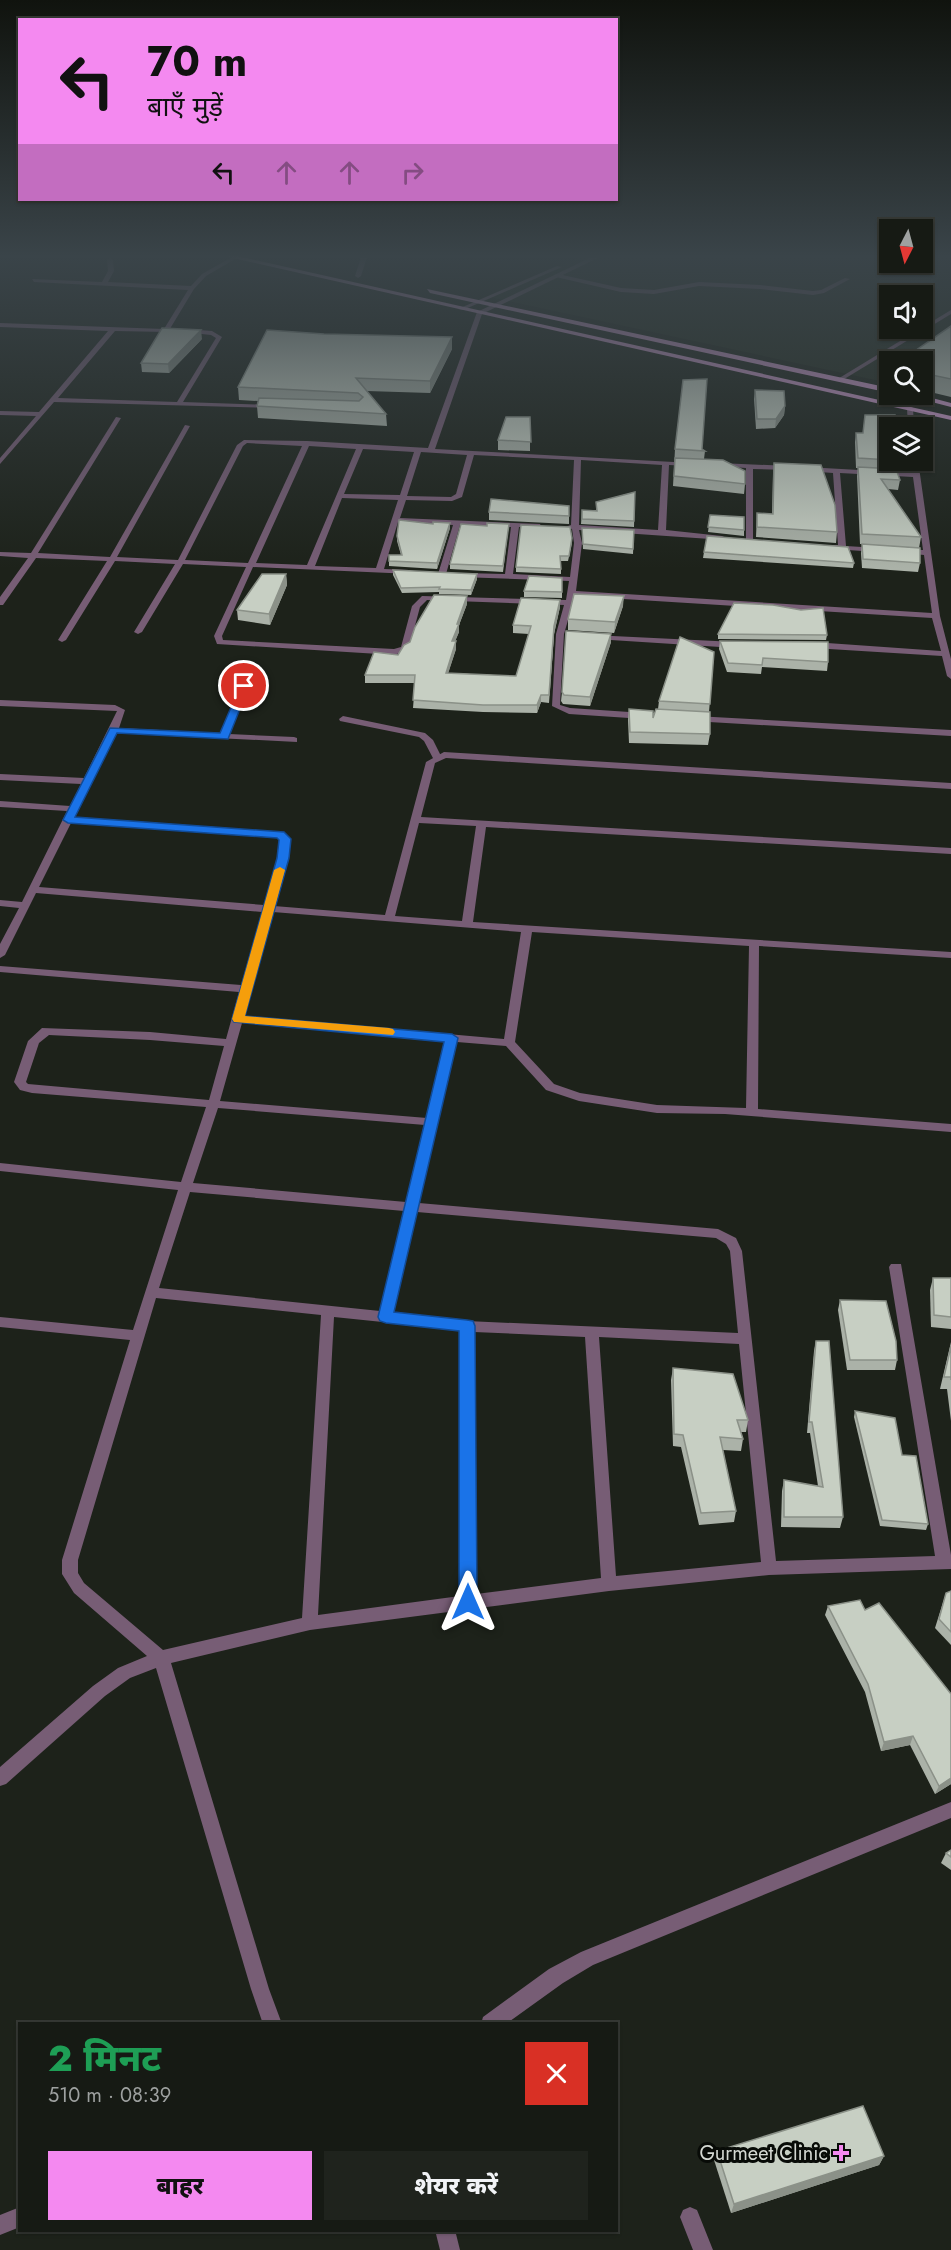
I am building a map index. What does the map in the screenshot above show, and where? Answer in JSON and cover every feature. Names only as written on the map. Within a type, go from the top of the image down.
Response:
[{"type":"main road","points":[[688,359],[951,417]]},
{"type":"main road","points":[[743,359],[879,389]]},
{"type":"main road","points":[[933,401],[951,405]]},
{"type":"street","points":[[0,462],[88,359]]},
{"type":"street","points":[[179,404],[207,359]]},
{"type":"street","points":[[431,450],[463,359]]},
{"type":"street","points":[[839,380],[874,359]]},
{"type":"street","points":[[53,400],[285,407]]},
{"type":"street","points":[[910,408],[910,417]]},
{"type":"street","points":[[0,413],[42,414]]},
{"type":"street","points":[[0,603],[33,556],[118,418]]},
{"type":"street","points":[[62,640],[113,558],[187,426]]},
{"type":"street","points":[[138,632],[181,561],[242,443],[250,441],[307,443],[702,465]]},
{"type":"street","points":[[307,443],[218,636],[220,642],[395,652],[405,648],[416,606],[425,598],[570,598],[936,616]]},
{"type":"street","points":[[310,568],[360,447]]},
{"type":"street","points":[[379,571],[418,450]]},
{"type":"street","points":[[340,496],[452,499],[459,495],[471,453]]},
{"type":"street","points":[[578,459],[576,570],[560,634],[556,706],[569,711],[652,716]]},
{"type":"street","points":[[662,532],[666,464]]},
{"type":"street","points":[[713,465],[915,475]]},
{"type":"street","points":[[749,466],[750,541]]},
{"type":"street","points":[[836,471],[842,548]]},
{"type":"street","points":[[915,471],[936,616],[951,676]]},
{"type":"street","points":[[395,520],[545,526]]},
{"type":"street","points":[[442,574],[457,524]]},
{"type":"street","points":[[509,577],[515,526]]},
{"type":"street","points":[[555,527],[662,532],[728,539]]},
{"type":"street","points":[[739,540],[761,542]]},
{"type":"street","points":[[819,546],[884,550]]},
{"type":"street","points":[[895,551],[927,553]]},
{"type":"street","points":[[0,554],[421,573]]},
{"type":"street","points":[[432,573],[572,579]]},
{"type":"street","points":[[560,634],[572,635]]},
{"type":"street","points":[[584,636],[745,645]]},
{"type":"street","points":[[804,644],[946,654]]},
{"type":"street","points":[[224,736],[244,686]]},
{"type":"street","points":[[0,703],[121,710],[114,730],[0,955]]},
{"type":"street","points":[[688,718],[951,733]]},
{"type":"street","points":[[343,719],[422,735],[428,740],[436,758]]},
{"type":"street","points":[[114,730],[294,740]]},
{"type":"street","points":[[389,919],[429,768],[431,762],[436,758],[453,755],[951,786]]},
{"type":"street","points":[[0,777],[87,781]]},
{"type":"street","points":[[0,804],[71,814],[280,834],[285,839],[269,909],[213,1105],[151,1292],[70,1560],[70,1574],[79,1588],[161,1658],[260,1989],[272,2022]]},
{"type":"street","points":[[414,820],[951,851]]},
{"type":"street","points":[[467,925],[481,825]]},
{"type":"street","points":[[34,890],[467,925],[951,956]]},
{"type":"street","points":[[0,903],[26,905]]},
{"type":"street","points":[[509,1043],[527,929]]},
{"type":"street","points":[[753,1112],[754,943]]},
{"type":"street","points":[[0,969],[247,989]]},
{"type":"street","points":[[238,1019],[509,1043],[540,1078],[550,1087],[562,1093],[657,1109],[753,1112],[951,1128]]},
{"type":"street","points":[[230,1043],[46,1031],[34,1041],[20,1082],[24,1087],[32,1089],[432,1122]]},
{"type":"street","points":[[386,1317],[452,1038]]},
{"type":"street","points":[[0,1167],[187,1187],[718,1234],[730,1241],[736,1251],[769,1568]]},
{"type":"street","points":[[0,1778],[99,1691],[124,1673],[161,1658],[310,1623],[609,1584],[769,1568],[947,1562],[896,1267]]},
{"type":"street","points":[[151,1292],[467,1326],[745,1340]]},
{"type":"street","points":[[310,1623],[328,1312]]},
{"type":"street","points":[[0,1322],[138,1336]]},
{"type":"street","points":[[467,1326],[468,1602]]},
{"type":"street","points":[[592,1333],[609,1584]]},
{"type":"street","points":[[493,2022],[556,1976],[587,1958],[951,1810]]},
{"type":"street","points":[[690,2217],[703,2250]]},
{"type":"street","points":[[0,2225],[18,2218]]},
{"type":"street","points":[[446,2232],[450,2250]]},
{"type":"shaded area","points":[[778,359],[879,359],[879,381]]},
{"type":"shaded area","points":[[933,359],[951,359],[951,397],[933,375]]},
{"type":"building","points":[[143,359],[173,359],[168,364],[141,363]]},
{"type":"building","points":[[252,359],[441,359],[430,381],[356,378],[386,414],[257,406],[259,398],[359,401],[363,397],[358,393],[238,387]]},
{"type":"building","points":[[933,359],[951,359],[951,379],[933,375]]},
{"type":"building","points":[[707,379],[702,449],[705,451],[675,449],[683,380]]},
{"type":"building","points":[[755,390],[784,391],[785,406],[776,419],[757,419]]},
{"type":"building","points":[[865,415],[895,415],[895,417],[879,417],[879,459],[858,458],[856,433],[863,433]]},
{"type":"building","points":[[506,417],[530,417],[531,442],[498,440]]},
{"type":"building","points":[[675,458],[723,460],[745,471],[745,484],[674,476]]},
{"type":"building","points":[[774,463],[821,465],[835,505],[837,532],[757,527],[757,513],[773,514]]},
{"type":"building","points":[[858,467],[879,468],[879,471],[897,471],[900,480],[881,479],[921,537],[862,534]]},
{"type":"building","points":[[635,492],[634,521],[582,519],[582,510],[597,511],[596,502]]},
{"type":"building","points":[[491,499],[569,506],[569,516],[489,512]]},
{"type":"building","points":[[710,515],[744,517],[744,530],[708,527]]},
{"type":"building","points":[[399,520],[433,524],[433,522],[450,523],[437,563],[389,561],[389,555],[402,555],[397,536]]},
{"type":"building","points":[[487,523],[509,524],[503,566],[450,564],[461,524],[487,526]]},
{"type":"building","points":[[521,525],[570,527],[572,538],[569,556],[560,556],[561,569],[516,567]]},
{"type":"building","points":[[582,528],[634,530],[633,549],[583,544]]},
{"type":"building","points":[[707,536],[848,547],[854,563],[704,552]]},
{"type":"building","points":[[862,544],[920,548],[920,563],[863,559]]},
{"type":"building","points":[[393,570],[477,574],[471,590],[439,589],[440,587],[401,588]]},
{"type":"building","points":[[262,574],[286,574],[269,614],[237,610]]},
{"type":"building","points":[[529,576],[562,578],[562,592],[524,591]]},
{"type":"building","points":[[574,594],[624,596],[615,622],[568,619]]},
{"type":"building","points":[[434,595],[467,596],[452,641],[456,641],[446,673],[516,676],[531,626],[513,625],[521,598],[560,600],[554,626],[549,695],[541,695],[537,705],[483,705],[413,700],[415,675],[365,675],[374,652],[398,655],[404,645],[410,642],[415,627]]},
{"type":"building","points":[[734,603],[773,605],[801,610],[823,608],[827,635],[718,634]]},
{"type":"building","points":[[566,631],[611,634],[590,697],[564,695],[562,692]]},
{"type":"building","points":[[680,637],[714,652],[710,704],[659,701]]},
{"type":"building","points":[[720,641],[828,642],[828,662],[763,658],[762,665],[728,663]]},
{"type":"building","points":[[629,709],[653,711],[653,718],[656,709],[710,712],[710,734],[630,732]]},
{"type":"building","points":[[933,1278],[951,1278],[951,1317],[934,1315]]},
{"type":"building","points":[[840,1300],[886,1301],[896,1341],[897,1360],[850,1360]]},
{"type":"building","points":[[816,1341],[829,1341],[843,1517],[784,1517],[784,1480],[823,1487],[812,1422],[809,1422]]},
{"type":"building","points":[[951,1346],[951,1377],[944,1377]]},
{"type":"building","points":[[673,1368],[733,1374],[748,1420],[737,1420],[743,1439],[720,1437],[736,1511],[701,1513],[683,1435],[674,1434]]},
{"type":"building","points":[[855,1411],[895,1418],[902,1455],[916,1456],[928,1524],[882,1520]]},
{"type":"building","points":[[951,1591],[951,1632],[939,1619],[946,1593]]},
{"type":"building","points":[[860,1600],[865,1610],[879,1603],[951,1694],[951,1778],[939,1786],[913,1736],[884,1742],[868,1684],[828,1606]]},
{"type":"building","points":[[863,2106],[884,2156],[734,2204],[717,2151]]},
{"type":"slow traffic","points":[[280,870],[238,1019],[389,1032]]},
{"type":"place","name":"Gurmeet Clinic","points":[[841,2153]]},
{"type":"route","points":[[244,686],[224,736],[114,730],[68,820],[280,834],[285,839],[283,858],[238,1019],[452,1038],[386,1317],[467,1326],[468,1602]]}]
